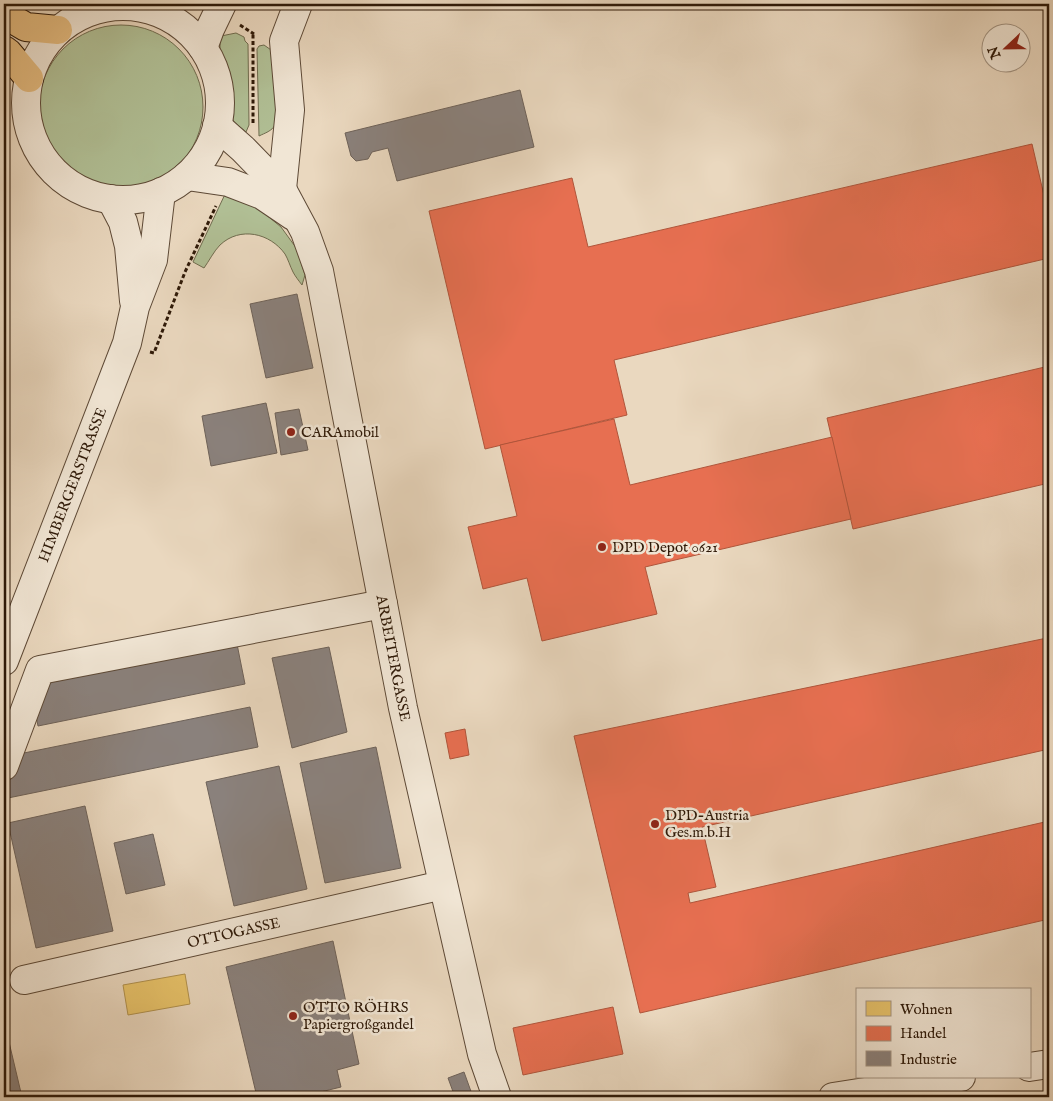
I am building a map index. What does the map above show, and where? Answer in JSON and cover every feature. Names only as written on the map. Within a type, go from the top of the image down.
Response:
[{"type":"main road","points":[[4,14],[26,27],[58,30]]},
{"type":"main road","points":[[4,50],[29,78]]},
{"type":"street","points":[[203,48],[222,4]]},
{"type":"street","points":[[282,189],[290,110],[284,42],[298,4]]},
{"type":"street","points":[[119,6],[170,9],[203,48],[213,66],[219,86],[220,106],[217,126],[210,146],[200,162],[187,176],[175,185],[139,199],[111,199],[85,192],[62,178],[43,157],[31,132],[26,105],[29,78],[41,52],[58,30],[77,17],[104,8],[119,6]]},
{"type":"street","name":"ARBEITERGASSE","points":[[217,126],[243,149],[282,189],[305,232],[319,271],[403,708],[482,1054],[497,1097]]},
{"type":"street","points":[[187,176],[228,182],[262,195],[297,218]]},
{"type":"street","name":"HIMBERGERSTRASSE","points":[[4,661],[124,353],[135,307],[153,260],[161,192]]},
{"type":"street","name":"HIMBERGERSTRASSE","points":[[111,199],[122,222],[129,246],[135,307]]},
{"type":"street","points":[[4,766],[40,670],[383,604]]},
{"type":"street","name":"OTTOGASSE","points":[[24,980],[444,885]]},
{"type":"street","points":[[1030,1067],[1049,1064]]},
{"type":"street","points":[[833,1097],[955,1078]]},
{"type":"path","points":[[252,128],[254,114],[254,33]]},
{"type":"path","points":[[143,349],[154,353],[185,272],[219,199]]},
{"type":"green space","points":[[129,25],[145,28],[160,34],[185,55],[194,68],[200,83],[203,107],[202,123],[194,146],[173,171],[160,180],[145,186],[113,189],[97,186],[82,180],[57,159],[48,146],[42,131],[39,99],[42,83],[48,68],[69,43],[82,34],[97,28]]},
{"type":"green space","points":[[236,33],[244,37],[248,44],[249,125],[246,132],[232,118],[227,80],[220,50],[221,36]]},
{"type":"green space","points":[[264,45],[274,52],[280,109],[274,127],[259,136],[257,49],[259,46]]},
{"type":"green space","points":[[227,190],[247,199],[281,227],[297,249],[305,275],[302,285],[294,274],[285,254],[279,247],[263,237],[254,235],[236,235],[228,239],[218,247],[204,268],[193,262]]},
{"type":"building: Wohnen","points":[[185,974],[190,1004],[128,1015],[123,985]]},
{"type":"building: Handel","points":[[1032,144],[1049,217],[1049,258],[614,360],[627,415],[485,449],[429,211],[572,178],[588,247]]},
{"type":"building: Handel","points":[[1049,366],[1049,483],[853,529],[827,418]]},
{"type":"building: Handel","name":"DPD Depot 0621","points":[[614,419],[630,485],[832,437],[851,519],[645,567],[657,614],[542,641],[527,578],[483,589],[468,527],[517,516],[500,445]]},
{"type":"building: Handel","name":"DPD-Austria Ges.m.b.H","points":[[1047,638],[1049,646],[1049,749],[702,827],[716,887],[688,893],[690,903],[1049,821],[1049,919],[640,1013],[574,736]]},
{"type":"building: Handel","points":[[465,729],[469,755],[450,759],[445,733]]},
{"type":"building: Handel","points":[[613,1007],[623,1054],[523,1075],[513,1028]]},
{"type":"building: Industrie","points":[[520,90],[534,147],[397,181],[388,148],[372,152],[368,159],[356,161],[351,156],[345,133]]},
{"type":"building: Industrie","points":[[297,294],[313,368],[266,378],[250,304]]},
{"type":"building: Industrie","points":[[266,403],[277,453],[211,466],[202,416]]},
{"type":"building: Industrie","name":"CARAmobil","points":[[299,409],[308,450],[281,455],[275,413]]},
{"type":"building: Industrie","points":[[237,644],[245,684],[38,726],[34,705],[43,683]]},
{"type":"building: Industrie","points":[[329,647],[347,732],[292,748],[272,658]]},
{"type":"building: Industrie","points":[[250,707],[258,747],[8,798],[4,777],[14,755]]},
{"type":"building: Industrie","points":[[376,747],[401,868],[325,883],[300,763]]},
{"type":"building: Industrie","points":[[279,766],[307,889],[234,906],[206,782]]},
{"type":"building: Industrie","points":[[85,806],[113,931],[36,948],[8,823]]},
{"type":"building: Industrie","points":[[153,834],[165,885],[126,894],[114,843]]},
{"type":"building: Industrie","name":"OTTO RÖHRS Papiergroßgandel","points":[[333,941],[359,1064],[337,1070],[341,1087],[300,1097],[257,1097],[226,967]]},
{"type":"building: Industrie","points":[[9,1042],[22,1097],[4,1097],[4,1043]]},
{"type":"building: Industrie","points":[[464,1072],[473,1097],[455,1097],[448,1078]]},
{"type":"place","name":"CARAmobil","points":[[291,432]]},
{"type":"place","name":"DPD Depot 0621","points":[[602,547]]},
{"type":"place","name":"DPD-Austria Ges.m.b.H","points":[[655,824]]},
{"type":"place","name":"OTTO RÖHRS Papiergroßgandel","points":[[293,1016]]}]
